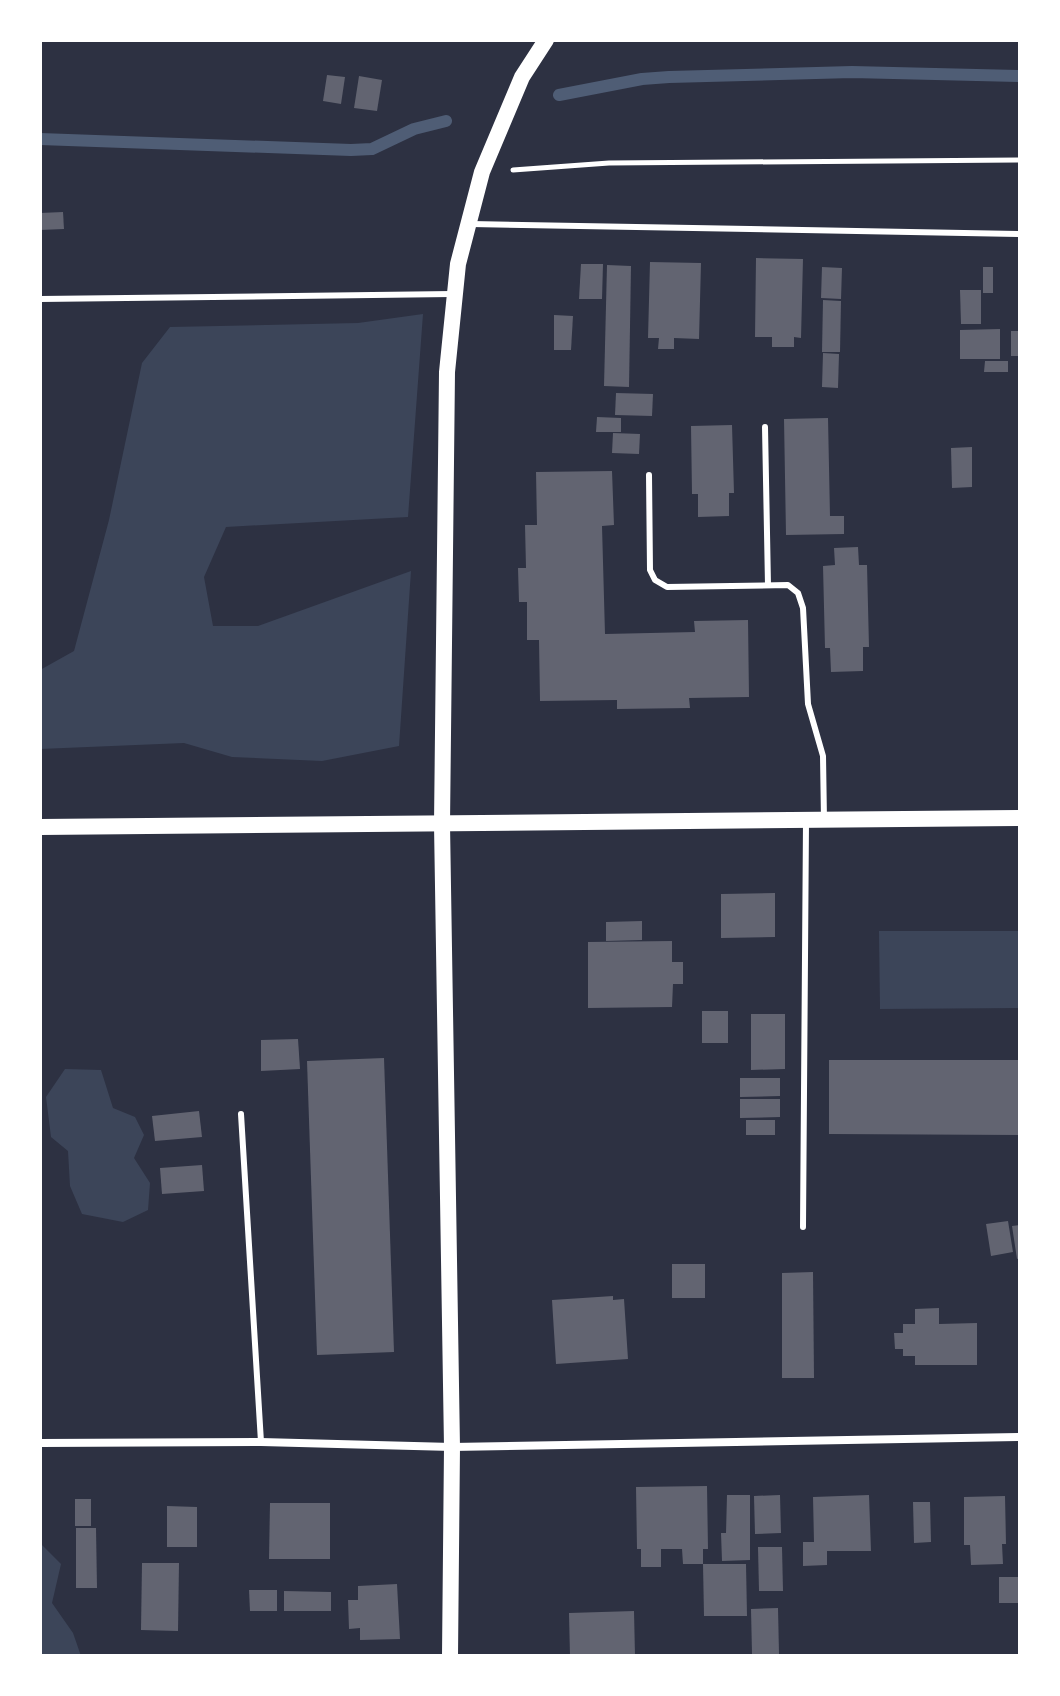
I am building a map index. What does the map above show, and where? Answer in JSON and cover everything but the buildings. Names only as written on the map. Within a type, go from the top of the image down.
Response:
[{"type":"main road","points":[[450,1656],[452,1447],[442,824],[445,443],[454,294],[467,224],[482,172],[522,77],[546,40]]},
{"type":"main road","points":[[40,827],[1020,818]]},
{"type":"street","points":[[40,1443],[261,1442],[452,1447],[1020,1437]]},
{"type":"lane","points":[[467,224],[1020,234]]},
{"type":"lane","points":[[40,299],[454,294]]},
{"type":"lane","points":[[765,427],[768,585]]},
{"type":"lane","points":[[649,475],[650,570],[655,580],[667,587],[788,585],[798,593],[803,608],[808,704],[823,756],[824,820]]},
{"type":"lane","points":[[803,1227],[806,821]]},
{"type":"lane","points":[[241,1114],[261,1442]]},
{"type":"path","points":[[482,172],[609,163],[1020,160]]},
{"type":"shaded area","points":[[423,314],[408,517],[226,527],[204,577],[213,626],[258,626],[411,571],[399,746],[322,761],[232,757],[184,743],[40,749],[40,670],[74,651],[109,520],[142,363],[170,327],[358,323]]},
{"type":"shaded area","points":[[879,931],[1020,931],[1020,1008],[880,1009]]},
{"type":"shaded area","points":[[65,1069],[101,1070],[113,1108],[135,1117],[144,1135],[134,1158],[150,1183],[148,1210],[123,1222],[82,1214],[70,1186],[68,1151],[51,1137],[46,1097]]},
{"type":"shaded area","points":[[41,1544],[61,1564],[52,1603],[73,1633],[81,1656],[40,1656]]},
{"type":"waterway","points":[[559,95],[669,77],[852,72],[1020,76]]},
{"type":"waterway","points":[[40,139],[351,150],[372,149],[414,129],[446,121]]}]
